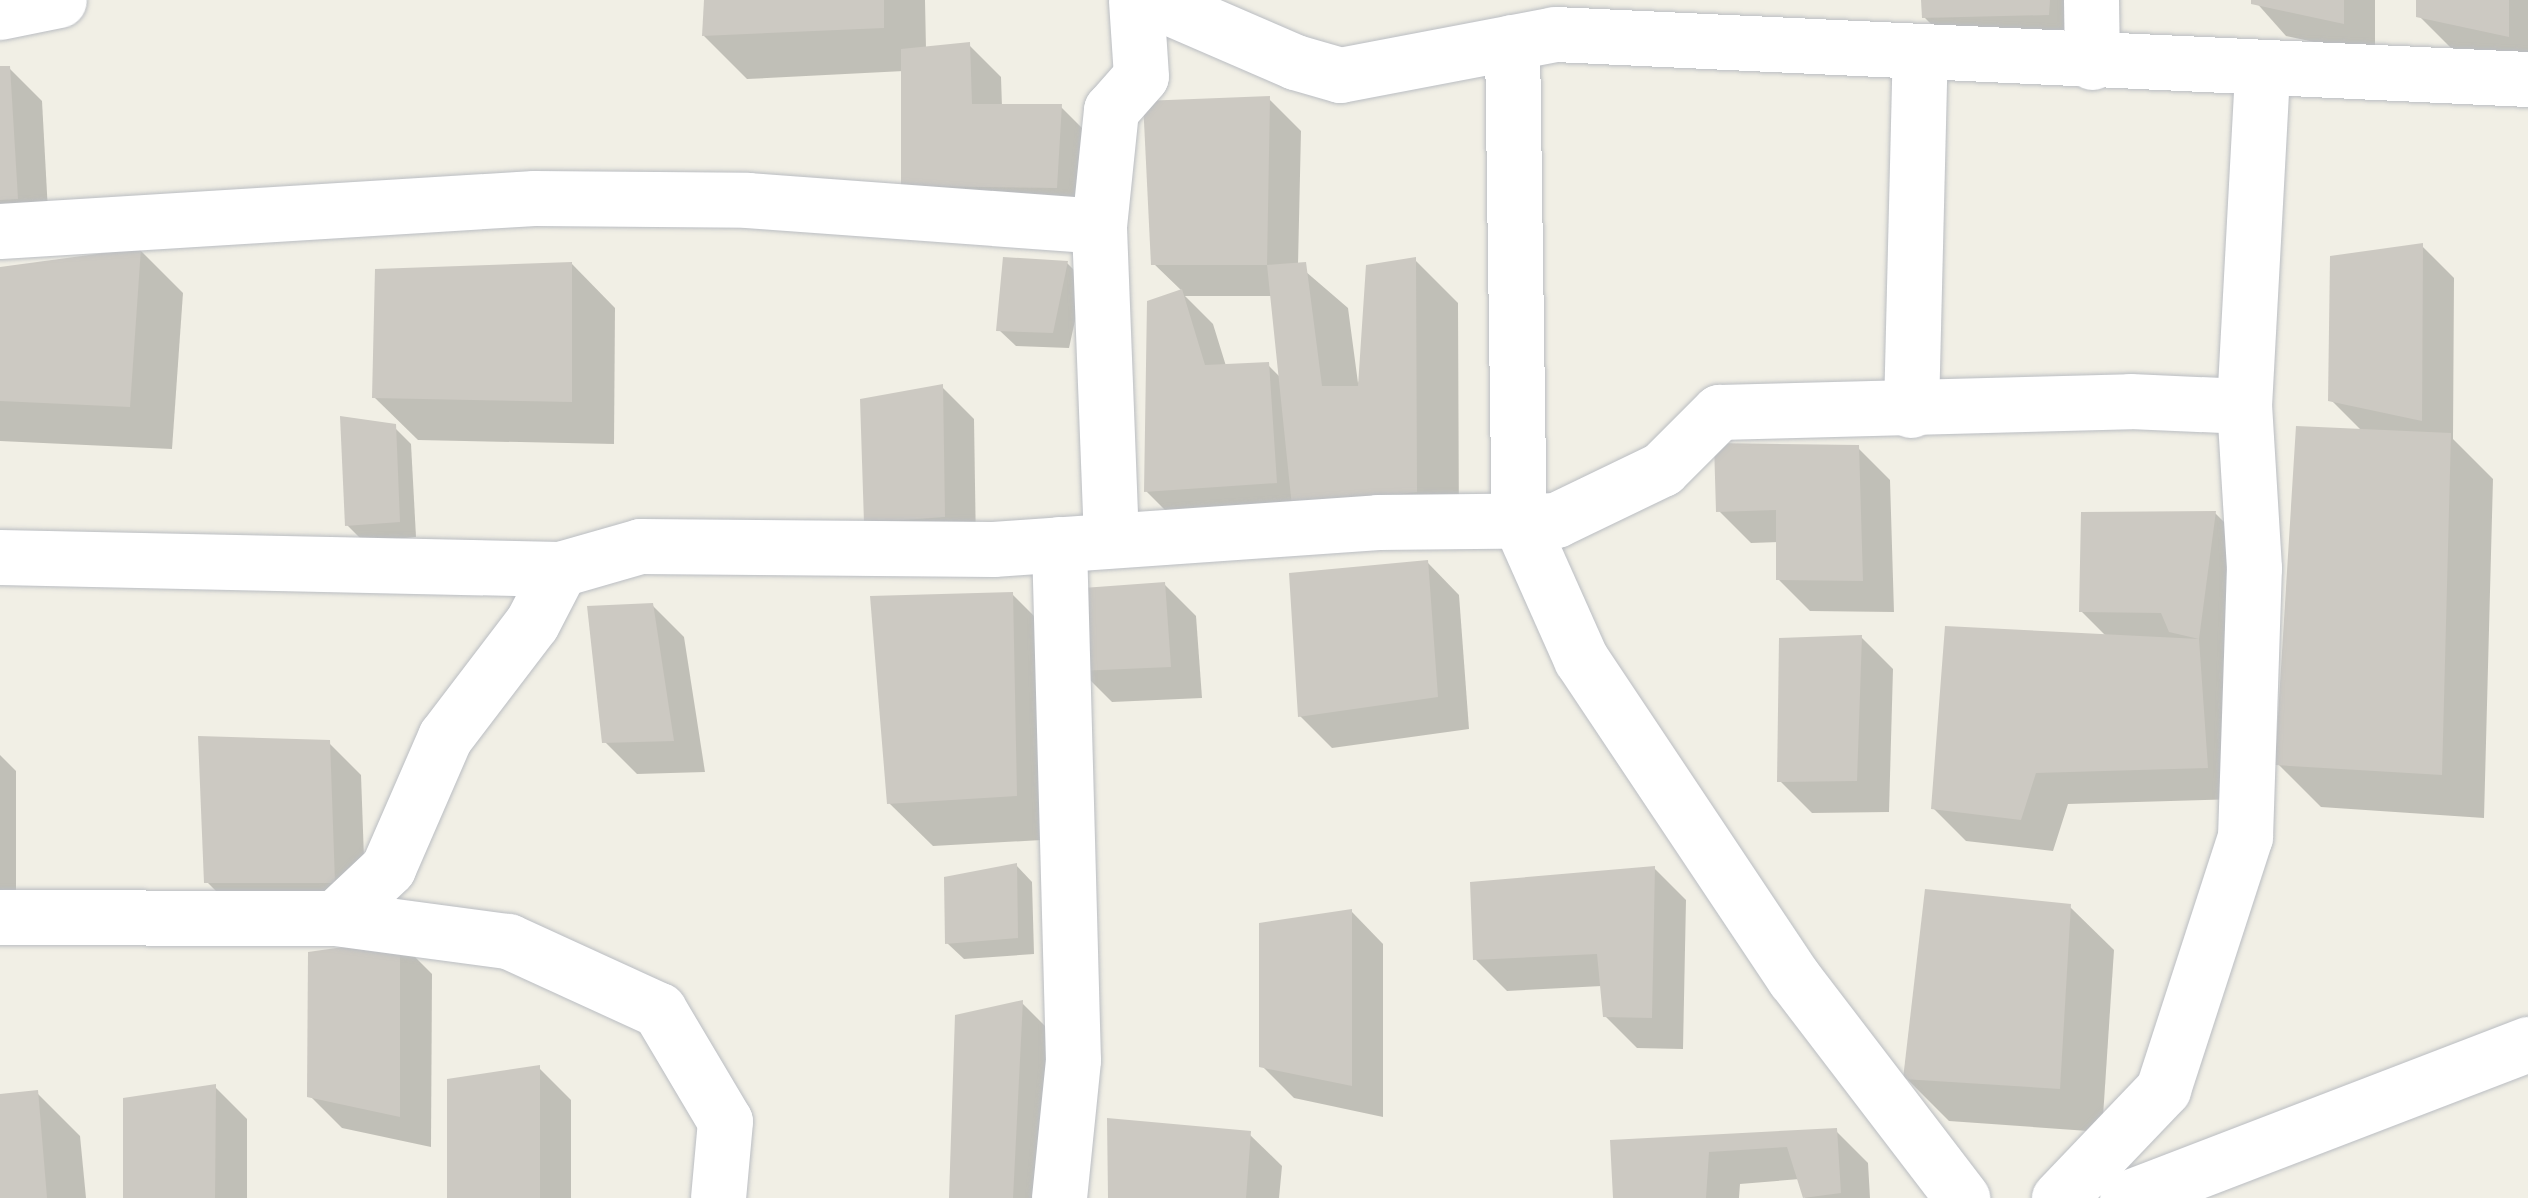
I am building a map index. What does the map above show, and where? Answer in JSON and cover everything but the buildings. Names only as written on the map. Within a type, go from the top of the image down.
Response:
[{"type":"street","points":[[0,12],[59,0]]},
{"type":"street","points":[[1059,1198],[1072,1060],[1085,542],[1098,226],[1110,110],[1140,76],[1136,0]]},
{"type":"street","points":[[1152,0],[1295,62],[1340,75],[1555,34],[2092,62],[2528,79]]},
{"type":"street","points":[[2091,0],[2092,62]]},
{"type":"street","points":[[1512,42],[1519,520],[1581,659],[1794,978],[1962,1198]]},
{"type":"street","points":[[1911,410],[1920,52]]},
{"type":"street","points":[[2059,1198],[2163,1089],[2244,837],[2254,568],[2244,406],[2262,69]]},
{"type":"street","points":[[0,231],[534,198],[747,200],[1098,226]]},
{"type":"street","points":[[0,557],[560,569],[640,546],[786,551],[1085,542],[1378,522],[1556,520],[1662,470],[1719,412],[2130,402],[2244,406]]},
{"type":"street","points":[[335,918],[388,868],[445,738],[532,624],[560,569]]},
{"type":"street","points":[[0,917],[335,918],[508,941],[658,1010],[725,1121],[718,1198]]},
{"type":"street","points":[[2127,1198],[2528,1044]]}]
